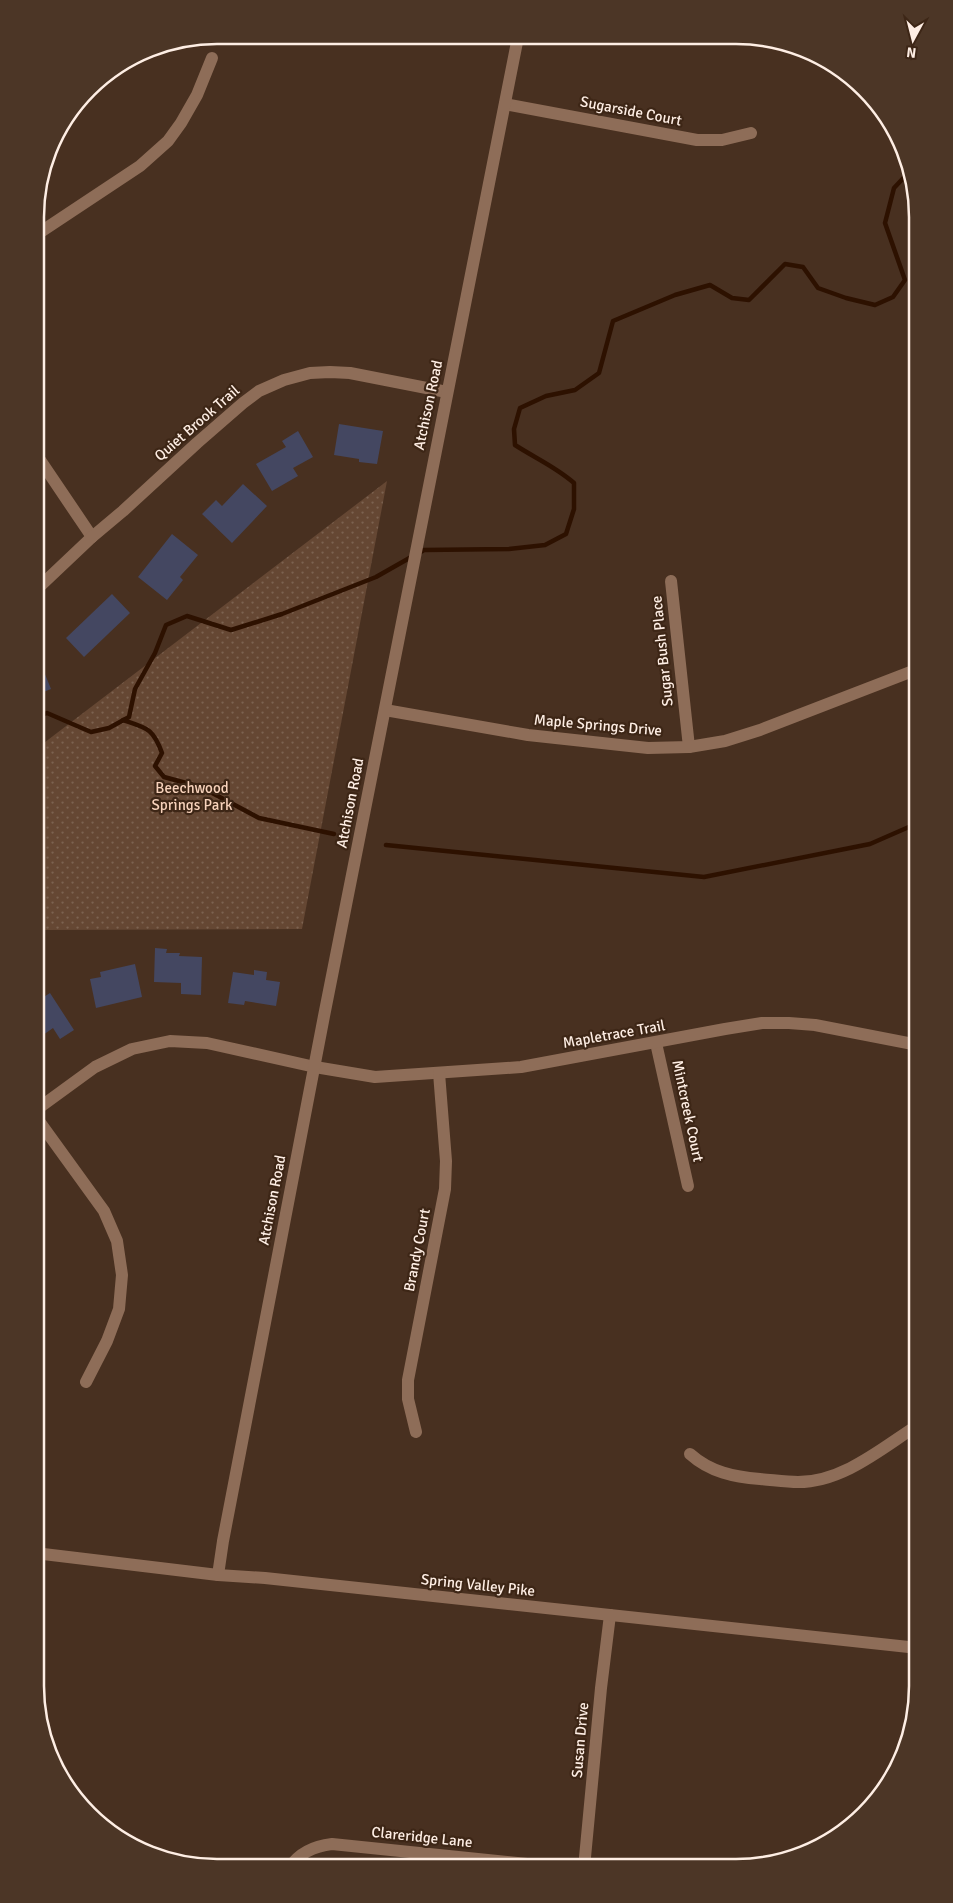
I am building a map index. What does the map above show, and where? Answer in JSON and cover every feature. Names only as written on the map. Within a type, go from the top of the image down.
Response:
[{"type":"street","name":"Atchison Road","points":[[218,1575],[314,1067],[517,44]]},
{"type":"street","points":[[44,230],[140,166],[168,141],[197,95],[212,58]]},
{"type":"street","name":"Sugarside Court","points":[[505,104],[697,140],[722,140],[750,133]]},
{"type":"street","name":"Quiet Brook Trail","points":[[44,582],[92,537],[259,391],[284,380],[310,373],[330,372],[350,373],[447,392]]},
{"type":"street","points":[[44,466],[92,537]]},
{"type":"street","name":"Sugar Bush Place","points":[[671,581],[689,747]]},
{"type":"street","name":"Maple Springs Drive","points":[[384,710],[564,740],[648,748],[689,747],[725,741],[760,730],[909,672]]},
{"type":"street","name":"Mapletrace Trail","points":[[44,1104],[95,1068],[132,1049],[170,1041],[207,1043],[314,1067],[376,1077],[521,1067],[656,1043],[725,1028],[762,1023],[815,1025],[909,1043]]},
{"type":"street","name":"Mintcreek Court","points":[[656,1043],[688,1186]]},
{"type":"street","name":"Brandy Court","points":[[416,1432],[408,1399],[408,1380],[445,1189],[446,1161],[439,1074]]},
{"type":"street","points":[[44,1127],[104,1211],[117,1241],[122,1275],[119,1309],[107,1341],[86,1382]]},
{"type":"street","points":[[690,1454],[709,1468],[729,1476],[799,1482],[814,1481],[832,1476],[857,1464],[909,1430]]},
{"type":"street","name":"Spring Valley Pike","points":[[44,1554],[218,1575],[275,1579],[909,1647]]},
{"type":"street","name":"Susan Drive","points":[[585,1859],[610,1615]]},
{"type":"street","name":"Clareridge Lane","points":[[298,1859],[304,1853],[319,1846],[332,1844],[473,1859]]},
{"type":"green space","name":"Beechwood Springs Park","points":[[387,481],[302,929],[44,930],[44,743]]},
{"type":"building","points":[[339,424],[383,431],[377,464],[359,462],[359,459],[334,455]]},
{"type":"building","points":[[298,431],[313,457],[293,468],[298,476],[272,491],[256,464],[286,447],[282,441]]},
{"type":"building","points":[[243,484],[267,506],[232,543],[202,514],[216,500],[222,506]]},
{"type":"building","points":[[172,534],[198,555],[180,577],[183,580],[167,600],[138,577]]},
{"type":"building","points":[[112,594],[130,613],[84,657],[66,638]]},
{"type":"building","points":[[44,672],[51,689],[44,692]]},
{"type":"building","points":[[155,948],[167,949],[166,953],[180,953],[179,956],[202,957],[201,995],[181,994],[181,983],[154,982]]},
{"type":"building","points":[[135,964],[142,997],[96,1008],[90,979],[101,977],[100,972]]},
{"type":"building","points":[[254,970],[267,972],[266,980],[280,982],[276,1006],[245,1001],[244,1005],[228,1003],[233,972],[254,975]]},
{"type":"building","points":[[50,993],[74,1030],[60,1039],[53,1028],[44,1034],[44,997]]},
{"type":"waterway","points":[[419,553],[424,550],[509,549],[545,545],[566,534],[574,509],[574,483],[553,467],[515,445],[514,429],[520,408],[546,396],[575,390],[599,373],[613,321],[675,295],[710,285],[732,298],[749,300],[785,264],[803,267],[818,288],[846,298],[875,305],[893,297],[905,280],[885,223],[894,188],[904,177]]},
{"type":"waterway","points":[[44,714],[47,713],[91,732],[109,728],[129,717],[135,689],[155,653],[166,625],[187,616],[231,630],[282,614],[376,577],[413,556]]},
{"type":"waterway","points":[[123,720],[144,727],[155,738],[162,753],[155,766],[164,777],[201,787],[259,818],[334,834]]},
{"type":"waterway","points":[[386,845],[704,877],[870,844],[909,827]]}]
